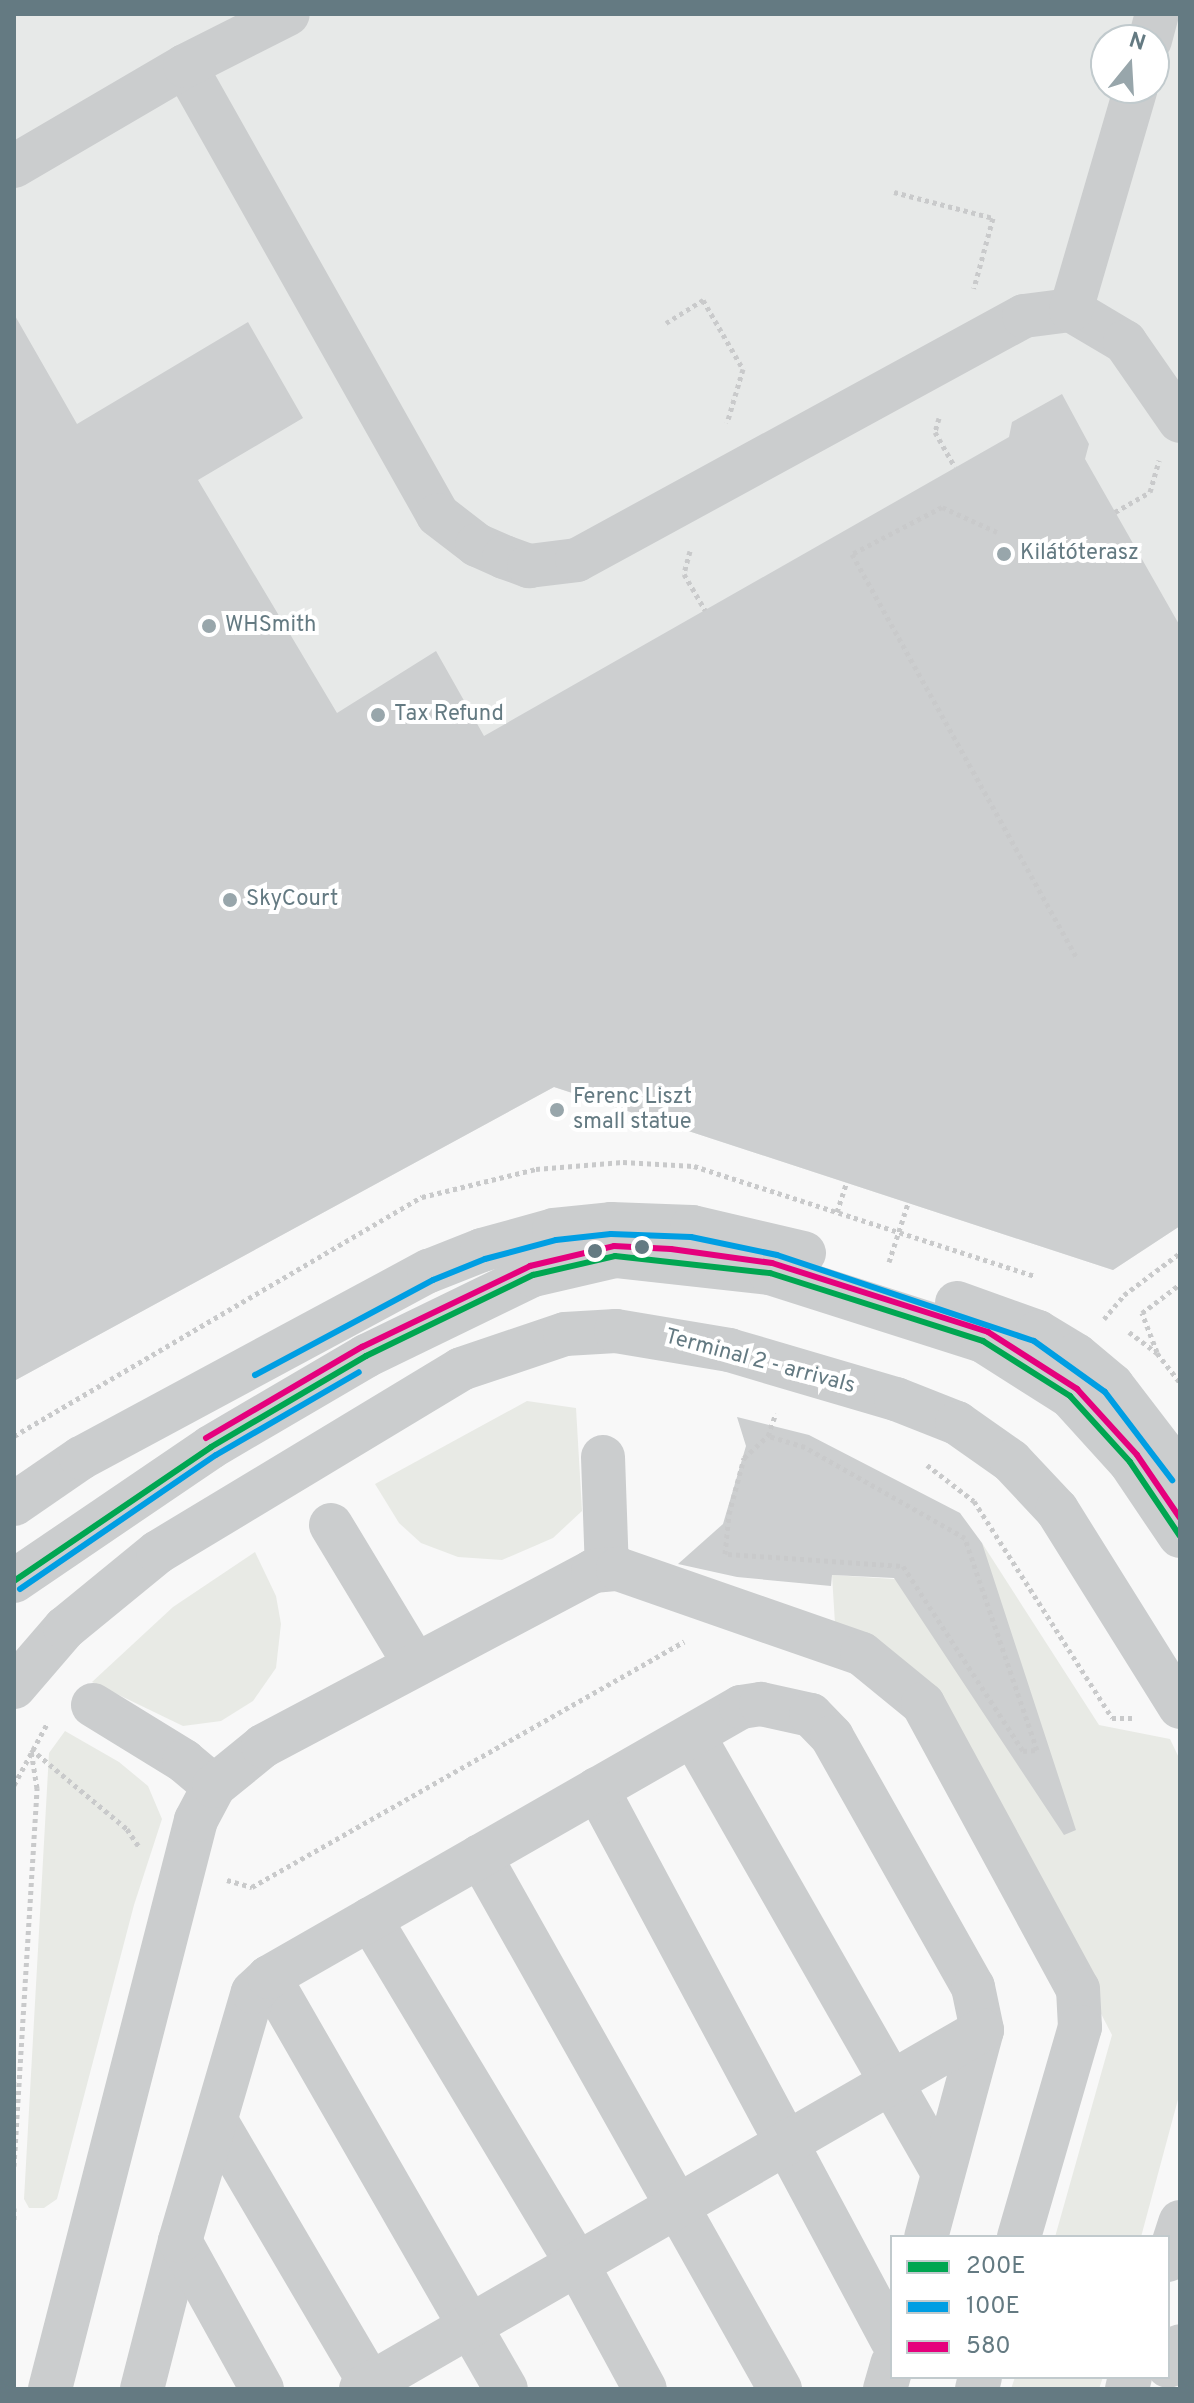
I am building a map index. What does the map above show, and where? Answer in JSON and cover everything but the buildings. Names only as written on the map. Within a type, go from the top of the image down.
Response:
[{"type":"street","points":[[14,166],[185,66],[288,14]]},
{"type":"street","points":[[185,66],[438,515],[477,545],[529,566],[577,560],[1024,316],[1071,310],[1125,342],[1180,421]]},
{"type":"street","points":[[1071,310],[1131,104]]},
{"type":"street","points":[[14,1504],[81,1458],[429,1271],[554,1230],[611,1224],[692,1227],[780,1245],[1002,1317],[1076,1355],[1112,1385],[1180,1474]]},
{"type":"street","points":[[14,1581],[211,1447],[366,1356],[533,1275],[615,1256],[770,1273],[983,1341],[1070,1396],[1130,1462],[1180,1536]]},
{"type":"street","name":"Terminal 2 - arrivals","points":[[14,1687],[65,1628],[158,1552],[461,1369],[565,1334],[616,1331],[729,1350],[896,1399],[957,1423],[1011,1461],[1057,1510],[1099,1570],[1160,1713]]},
{"type":"street","points":[[603,1457],[607,1569]]},
{"type":"street","points":[[331,1525],[415,1664]]},
{"type":"street","points":[[50,2389],[196,1820],[214,1786],[263,1746],[593,1571],[607,1569],[862,1654],[923,1704],[1078,1989],[1080,2027],[1020,2235]]},
{"type":"street","points":[[142,2389],[180,2241],[250,1999],[269,1977],[741,1707],[761,1704],[811,1715],[832,1737],[973,1987],[982,2030],[927,2235]]},
{"type":"street","points":[[74,1709],[184,1761],[214,1786]]},
{"type":"street","points":[[693,1735],[943,2173]]},
{"type":"street","points":[[597,1789],[890,2336]]},
{"type":"street","points":[[480,1856],[680,2205],[780,2389]]},
{"type":"street","points":[[370,1919],[577,2264],[645,2389]]},
{"type":"street","points":[[269,1977],[506,2389]]},
{"type":"street","points":[[216,2121],[368,2387],[469,2324],[982,2030]]},
{"type":"street","points":[[1170,2254],[1180,2222]]},
{"type":"street","points":[[180,2241],[262,2389]]},
{"type":"path","points":[[997,532],[942,507],[852,554],[1076,957]]},
{"type":"path","points":[[883,1278],[908,1203]]},
{"type":"path","points":[[1124,1295],[1180,1253]]},
{"type":"path","points":[[1157,1353],[1142,1313],[1180,1284]]},
{"type":"path","points":[[31,1749],[127,1829],[146,1860],[252,1887],[720,1621],[713,1602],[725,1554],[729,1514],[744,1458],[768,1436],[776,1414],[790,1417]]},
{"type":"path","points":[[725,1554],[903,1566],[1023,1751],[1037,1750],[965,1538],[805,1447],[768,1436]]},
{"type":"path","points":[[920,1460],[974,1501],[1112,1718],[1160,1713]]},
{"type":"path","points":[[14,1785],[31,1749],[74,1709]]},
{"type":"path","points":[[14,2166],[37,1788],[31,1749]]},
{"type":"path","points":[[14,2208],[14,2222]]},
{"type":"shaded area","points":[[14,14],[1180,14],[1180,1226],[1113,1270],[554,1087],[14,1381]]},
{"type":"shaded area","points":[[527,1401],[576,1408],[582,1511],[553,1538],[502,1560],[458,1557],[421,1543],[399,1523],[375,1484]]},
{"type":"shaded area","points":[[982,1543],[1099,1725],[1170,1739],[1180,1760],[1180,2092],[1142,2235],[1056,2235],[1112,2035],[987,1792],[835,1624],[832,1575],[894,1579]]},
{"type":"shaded area","points":[[255,1552],[276,1596],[281,1624],[276,1668],[253,1701],[221,1721],[183,1726],[92,1682],[173,1607]]},
{"type":"shaded area","points":[[65,1731],[119,1762],[148,1786],[162,1819],[134,1905],[57,2199],[44,2208],[29,2208],[24,2199],[49,1753]]},
{"type":"shaded area","points":[[1014,2379],[1102,2379],[1099,2389],[1011,2389]]},
{"type":"transit line","name":"100E","points":[[255,1375],[433,1280],[485,1259],[556,1240],[611,1234],[691,1237],[777,1255],[1034,1341],[1105,1392],[1172,1480]]},
{"type":"transit line","name":"580","points":[[206,1438],[362,1347],[530,1266],[614,1246],[671,1249],[772,1263],[988,1332],[1077,1389],[1137,1455],[1180,1518]]},
{"type":"transit line","name":"200E","points":[[14,1581],[211,1447],[366,1356],[533,1275],[615,1256],[770,1273],[983,1341],[1070,1396],[1130,1462],[1180,1536]]},
{"type":"transit line","name":"100E","points":[[20,1589],[216,1455],[359,1372]]},
{"type":"place","name":"Kilátóterasz","points":[[1004,554]]},
{"type":"place","name":"WHSmith","points":[[209,626]]},
{"type":"place","name":"Tax Refund","points":[[378,715]]},
{"type":"place","name":"SkyCourt","points":[[230,900]]},
{"type":"place","name":"Ferenc Liszt small statue","points":[[557,1110]]}]
